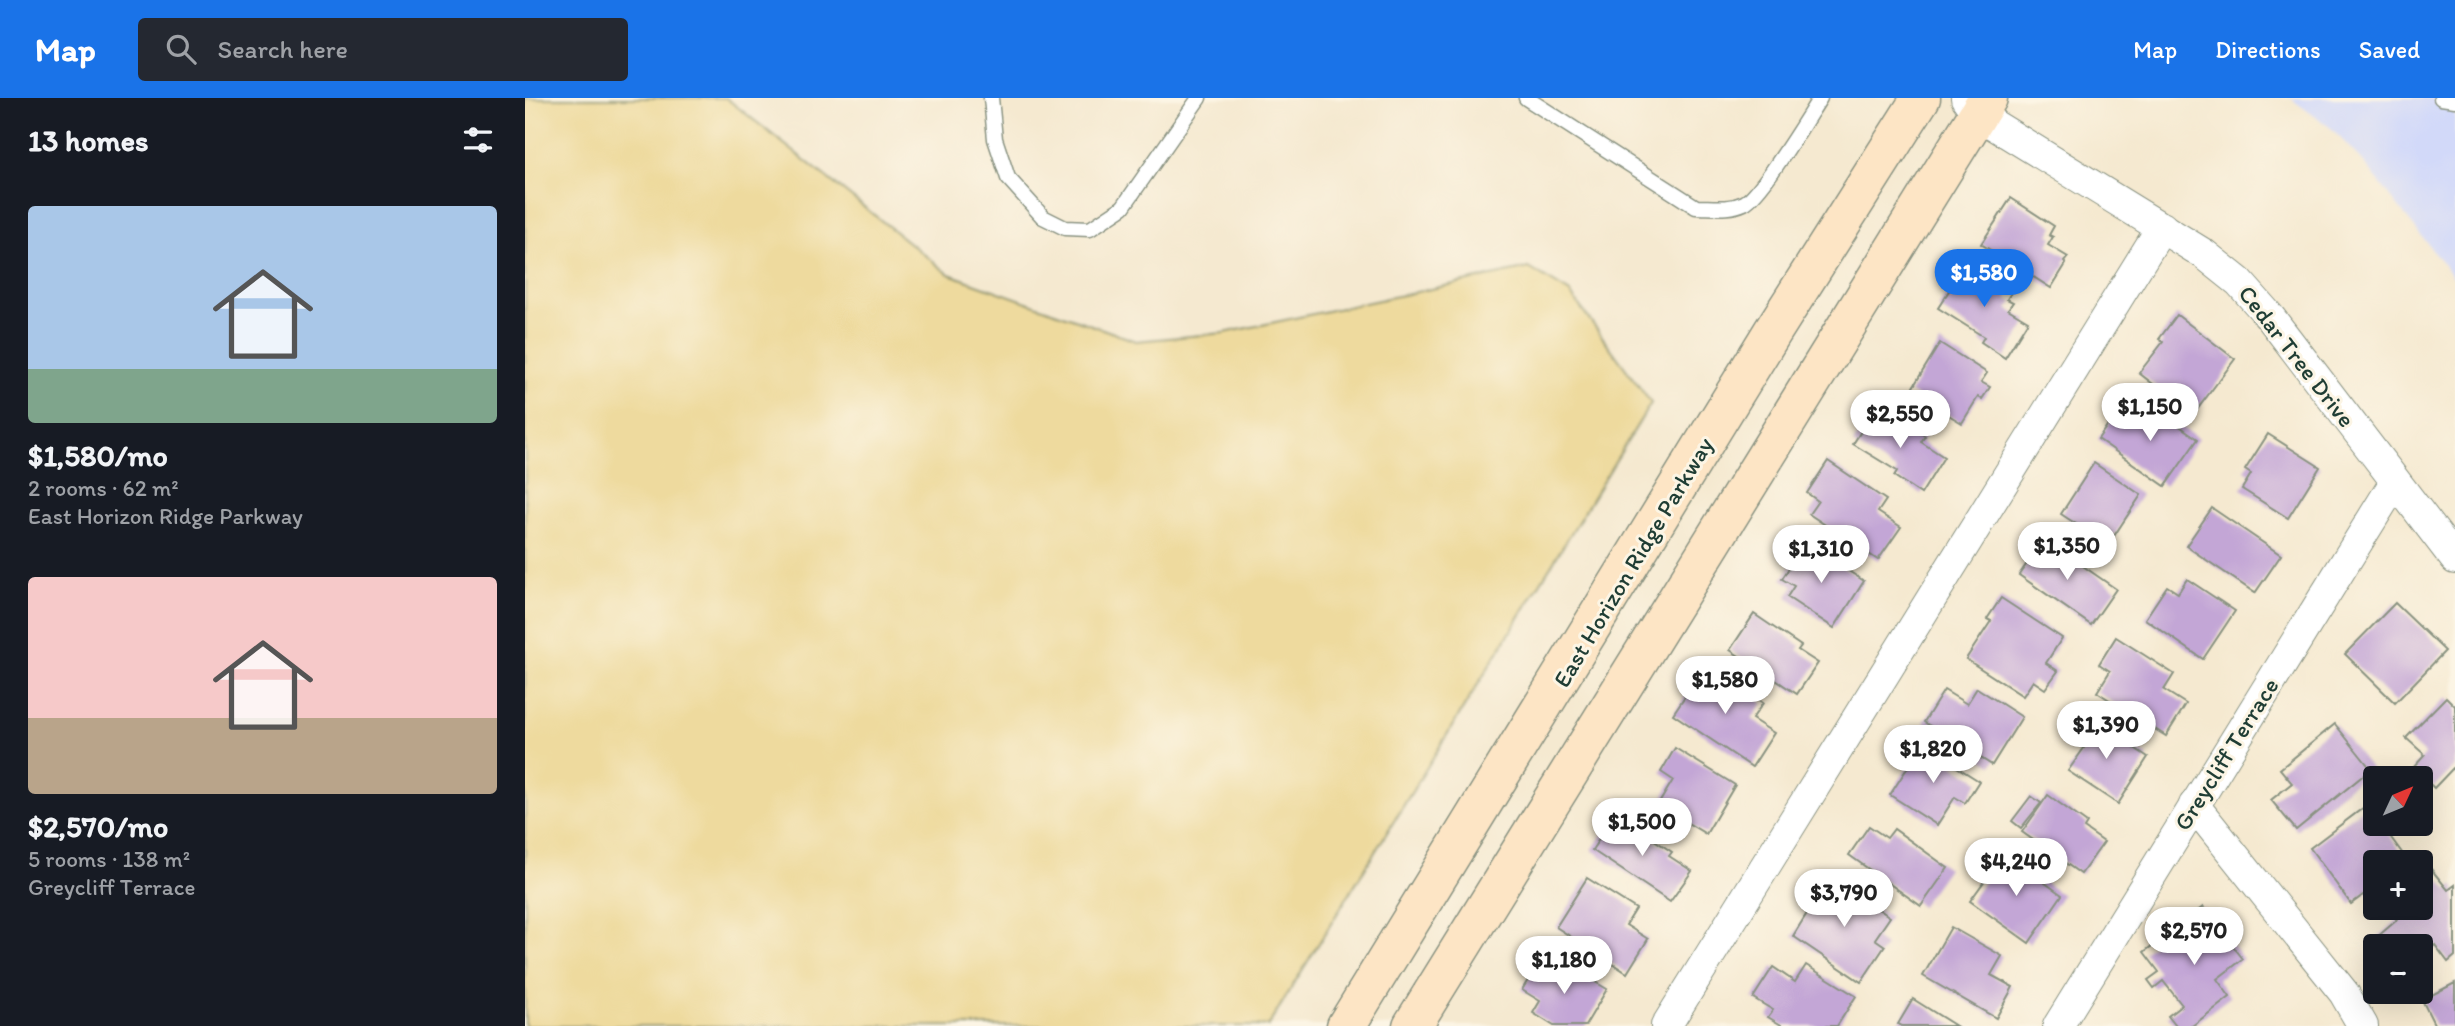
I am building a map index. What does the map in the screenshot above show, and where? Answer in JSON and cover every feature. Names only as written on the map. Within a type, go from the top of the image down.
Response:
[{"type":"main road","name":"East Horizon Ridge Parkway","points":[[1346,1026],[1773,331],[1921,98]]},
{"type":"main road","points":[[1412,1026],[1977,104]]},
{"type":"street","name":"Cedar Tree Drive","points":[[1977,104],[2204,254],[2239,282],[2270,317],[2455,559]]},
{"type":"street","points":[[1666,1026],[2162,227]]},
{"type":"street","name":"Greycliff Terrace","points":[[2058,1026],[2395,482]]},
{"type":"street","points":[[2194,805],[2344,993],[2363,1026]]},
{"type":"lane","points":[[991,98],[995,139],[1008,178],[1043,217],[1065,228],[1090,229],[1123,207],[1199,98]]},
{"type":"lane","points":[[1527,98],[1696,207],[1726,208],[1746,203],[1759,190],[1821,98]]},
{"type":"lane","points":[[2441,98],[2455,100]]},
{"type":"shaded area","points":[[2290,98],[2455,98],[2455,279],[2365,164],[2331,128]]},
{"type":"sand","points":[[525,98],[726,98],[949,274],[1136,341],[1224,333],[1529,268],[1570,293],[1651,403],[1268,1026],[525,1026]]},
{"type":"building","points":[[2011,198],[2054,226],[2049,235],[2053,237],[2048,245],[2068,257],[2051,288],[1981,244]]},
{"type":"building","points":[[1968,261],[2013,290],[2007,299],[2013,302],[2008,309],[2028,321],[2005,358],[1981,342],[1984,337],[1938,308]]},
{"type":"building","points":[[2177,315],[2235,359],[2193,415],[2139,373],[2163,342],[2159,339]]},
{"type":"building","points":[[1940,343],[1987,373],[1981,382],[1990,387],[1982,399],[1978,397],[1962,423],[1910,392]]},
{"type":"building","points":[[2151,406],[2198,439],[2165,486],[2098,439],[2118,410],[2138,424]]},
{"type":"building","points":[[1874,411],[1891,422],[1894,416],[1925,436],[1921,442],[1944,457],[1921,494],[1894,476],[1897,471],[1853,444]]},
{"type":"building","points":[[2268,434],[2320,467],[2288,518],[2242,489],[2251,474],[2245,470]]},
{"type":"building","points":[[1828,461],[1886,500],[1878,512],[1901,527],[1878,560],[1809,514],[1818,501],[1807,493]]},
{"type":"building","points":[[2094,463],[2141,495],[2108,545],[2061,514]]},
{"type":"building","points":[[2212,508],[2281,555],[2255,593],[2186,546]]},
{"type":"building","points":[[2044,539],[2116,589],[2091,625],[2019,575]]},
{"type":"building","points":[[1805,543],[1864,581],[1834,628],[1787,597],[1794,586],[1782,579]]},
{"type":"building","points":[[2187,579],[2235,611],[2203,659],[2145,619],[2167,586],[2178,593]]},
{"type":"building","points":[[2001,598],[2062,638],[2046,663],[2058,671],[2045,689],[2033,681],[2023,696],[1966,659],[1991,621],[1987,619]]},
{"type":"building","points":[[2395,603],[2445,651],[2395,703],[2345,654]]},
{"type":"building","points":[[1754,614],[1801,646],[1798,650],[1818,663],[1797,694],[1730,650]]},
{"type":"building","points":[[2116,637],[2174,674],[2164,690],[2186,704],[2166,736],[2097,692],[2110,671],[2099,664]]},
{"type":"building","points":[[1706,665],[1763,703],[1752,719],[1774,733],[1752,767],[1673,714]]},
{"type":"building","points":[[1977,688],[2022,717],[1992,765],[1924,722],[1944,690],[1967,704]]},
{"type":"building","points":[[2446,697],[2455,706],[2455,766],[2434,788],[2433,766],[2415,766],[2425,755],[2406,738]]},
{"type":"building","points":[[2086,716],[2148,757],[2118,804],[2068,771],[2084,748],[2071,739]]},
{"type":"building","points":[[2335,724],[2369,766],[2363,766],[2363,776],[2296,830],[2271,800],[2292,783],[2280,769]]},
{"type":"building","points":[[1922,745],[1979,781],[1965,803],[1955,797],[1937,825],[1890,795]]},
{"type":"building","points":[[1675,748],[1735,785],[1706,834],[1658,805],[1673,780],[1661,772]]},
{"type":"building","points":[[2048,795],[2087,823],[2084,828],[2104,842],[2081,874],[2022,832]]},
{"type":"building","points":[[2031,796],[2041,803],[2021,828],[2012,821]]},
{"type":"building","points":[[2363,808],[2363,836],[2390,836],[2400,850],[2363,850],[2363,895],[2351,904],[2310,848]]},
{"type":"building","points":[[1616,814],[1672,852],[1669,856],[1692,871],[1670,902],[1592,850]]},
{"type":"building","points":[[1869,826],[1887,838],[1894,829],[1948,868],[1921,906],[1849,855]]},
{"type":"building","points":[[2004,854],[2062,895],[2029,943],[1970,901]]},
{"type":"building","points":[[2433,871],[2448,890],[2455,885],[2455,956],[2448,962],[2435,945],[2433,947],[2433,934],[2381,934],[2397,920],[2433,920]]},
{"type":"building","points":[[1830,876],[1890,917],[1875,939],[1885,946],[1861,982],[1793,936]]},
{"type":"building","points":[[1587,878],[1636,909],[1626,925],[1648,939],[1627,973],[1556,927]]},
{"type":"building","points":[[2203,907],[2243,959],[2217,979],[2230,997],[2192,1026],[2176,1026],[2168,1016],[2182,1005],[2163,981],[2154,988],[2148,980],[2159,972],[2144,952]]},
{"type":"building","points":[[1951,927],[2002,956],[1991,975],[2013,987],[1996,1018],[1923,976]]},
{"type":"building","points":[[1559,961],[1607,989],[1585,1026],[1554,1026],[1533,1013],[1540,1001],[1522,990],[1537,965],[1552,974]]},
{"type":"building","points":[[1806,965],[1856,996],[1837,1026],[1783,1026],[1768,1017],[1773,1010],[1753,998],[1773,967],[1795,982]]},
{"type":"building","points":[[2455,983],[2455,1026],[2435,1026],[2424,1004],[2433,1004],[2433,994]]},
{"type":"building","points":[[1913,999],[1956,1026],[1898,1024]]}]
